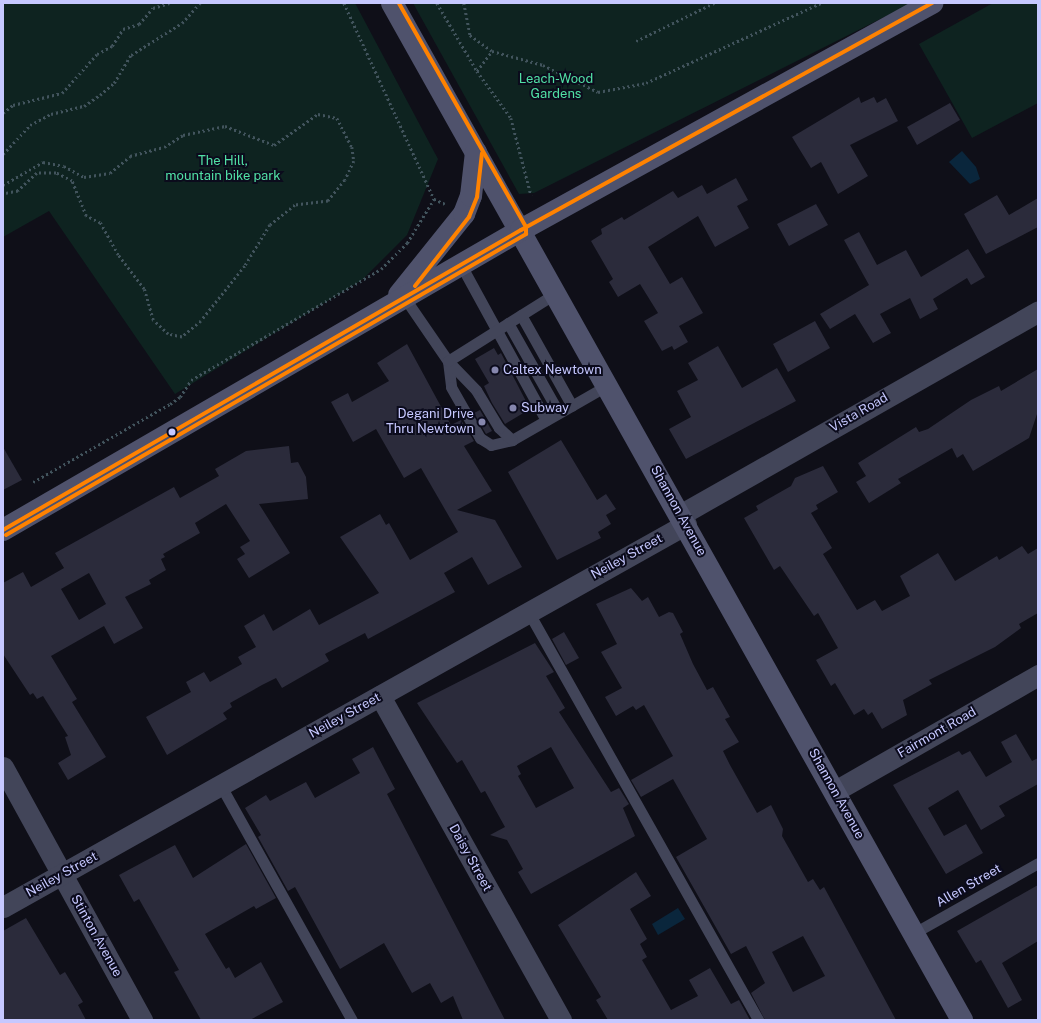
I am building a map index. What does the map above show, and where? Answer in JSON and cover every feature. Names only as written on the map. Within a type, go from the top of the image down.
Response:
[{"type":"main road","name":"Shannon Avenue","points":[[392,3],[608,385],[962,1020]]},
{"type":"main road","points":[[3,530],[521,230],[933,3]]},
{"type":"main road","points":[[397,301],[464,214],[471,196],[476,152]]},
{"type":"street","name":"Vista Road","points":[[683,519],[1038,312]]},
{"type":"street","name":"Neiley Street","points":[[3,907],[221,786],[528,612],[683,519]]},
{"type":"street","name":"Fairmont Road","points":[[835,791],[1038,675]]},
{"type":"street","name":"Daisy Street","points":[[380,696],[561,1020]]},
{"type":"street","name":"Stinton Avenue","points":[[3,767],[142,1020]]},
{"type":"lane","points":[[461,265],[495,331],[546,420]]},
{"type":"lane","points":[[448,361],[556,293]]},
{"type":"lane","points":[[397,301],[448,361],[476,390],[499,428],[512,440]]},
{"type":"lane","points":[[521,315],[572,406]]},
{"type":"lane","points":[[508,323],[559,413]]},
{"type":"lane","points":[[448,361],[451,387],[480,438],[491,445],[512,440],[608,385]]},
{"type":"lane","points":[[528,612],[758,1020]]},
{"type":"lane","points":[[221,786],[352,1020]]},
{"type":"lane","name":"Allen Street","points":[[914,933],[1038,863]]},
{"type":"path","points":[[3,113],[13,105],[62,93],[97,54],[112,46],[123,29],[139,24],[153,8],[169,3]]},
{"type":"path","points":[[3,154],[35,122],[58,111],[84,106],[100,95],[114,82],[131,55],[182,23],[200,3]]},
{"type":"path","points":[[344,3],[434,199],[451,208]]},
{"type":"path","points":[[437,3],[477,72],[511,118],[531,195]]},
{"type":"path","points":[[464,3],[470,35],[492,51],[543,65],[598,92],[646,83],[821,3]]},
{"type":"path","points":[[636,41],[714,3]]},
{"type":"path","points":[[477,72],[492,51]]},
{"type":"path","points":[[3,185],[43,162],[64,166],[84,177],[110,173],[130,156],[164,147],[183,135],[225,126],[274,145],[318,114],[337,118],[352,147],[354,161],[345,180],[328,201],[295,206],[270,225],[246,266],[200,321],[182,337],[168,334],[153,320],[144,289],[118,255],[100,223],[86,216],[72,181],[56,173],[37,173],[18,191],[3,194]]},
{"type":"path","points":[[33,482],[170,404],[180,397],[191,380],[381,269],[407,243],[434,199]]},
{"type":"green space","name":"The Hill, mountain bike park","points":[[3,3],[355,3],[438,159],[407,235],[362,280],[175,394],[49,211],[3,237]]},
{"type":"green space","name":"Leach-Wood Gardens","points":[[413,3],[912,3],[534,193],[519,194]]},
{"type":"green space","points":[[993,3],[1038,3],[1038,103],[972,138],[919,44]]},
{"type":"water","points":[[962,151],[976,167],[980,179],[970,184],[949,162]]},
{"type":"water","points":[[678,908],[685,919],[658,935],[652,924]]},
{"type":"building","points":[[859,97],[861,103],[874,97],[877,103],[886,98],[898,121],[850,145],[868,176],[838,194],[821,162],[811,168],[792,137]]},
{"type":"building","points":[[950,103],[960,120],[917,145],[907,127]]},
{"type":"building","points":[[736,178],[748,200],[737,206],[749,228],[715,247],[698,216],[648,247],[670,284],[682,277],[703,313],[679,326],[688,342],[674,350],[672,346],[662,351],[644,321],[658,313],[640,284],[618,297],[609,282],[613,279],[591,241],[602,234],[601,229],[622,217],[624,220],[673,191],[678,198],[702,185],[707,194]]},
{"type":"building","points":[[997,195],[1009,215],[1038,198],[1038,227],[986,254],[964,214]]},
{"type":"building","points":[[816,204],[828,225],[789,246],[777,224]]},
{"type":"building","points":[[859,232],[877,265],[906,250],[921,277],[968,249],[985,277],[971,285],[967,278],[933,299],[938,309],[920,319],[910,298],[880,314],[891,333],[873,343],[855,314],[830,329],[820,314],[869,285],[844,240]]},
{"type":"building","points":[[815,321],[830,348],[788,372],[773,344]]},
{"type":"building","points":[[407,344],[451,425],[461,420],[474,441],[464,446],[492,491],[457,510],[495,520],[522,567],[488,585],[472,557],[444,573],[455,592],[368,639],[365,633],[325,654],[329,661],[282,688],[276,678],[230,703],[232,707],[223,713],[227,719],[167,755],[146,717],[191,692],[186,682],[204,672],[210,682],[242,664],[238,657],[256,647],[244,626],[264,614],[273,631],[310,609],[319,625],[379,593],[340,537],[380,514],[386,525],[389,523],[410,560],[458,532],[421,468],[404,478],[376,429],[353,442],[331,402],[348,393],[352,402],[389,381],[377,363]]},
{"type":"building","points":[[718,346],[742,388],[777,368],[796,401],[686,459],[669,429],[691,417],[677,391],[698,380],[688,363]]},
{"type":"building","name":"Caltex Newtown","points":[[494,348],[498,355],[501,353],[530,409],[505,424],[492,403],[484,386],[489,383],[475,359]]},
{"type":"building","points":[[1038,369],[1038,411],[1029,438],[973,471],[963,454],[957,458],[952,448],[898,479],[901,483],[869,503],[856,482],[866,476],[858,463],[916,427],[919,432],[928,429],[971,400],[999,386],[1001,391]]},
{"type":"building","name":"Degani Drive Thru Newtown","points":[[480,410],[492,431],[486,434],[474,413]]},
{"type":"building","points":[[561,440],[597,500],[606,494],[616,509],[606,515],[611,524],[598,532],[601,538],[557,560],[508,472]]},
{"type":"building","points":[[289,446],[291,463],[298,462],[306,477],[308,499],[259,504],[290,553],[249,578],[237,559],[245,554],[240,547],[250,541],[226,504],[195,523],[200,533],[163,554],[165,557],[161,559],[166,570],[149,580],[151,584],[125,597],[143,628],[114,644],[104,626],[51,656],[77,699],[72,702],[106,757],[68,780],[58,763],[71,755],[65,737],[68,736],[43,696],[37,699],[33,693],[30,695],[3,654],[3,583],[23,572],[31,587],[64,568],[55,553],[174,487],[180,498],[219,476],[215,469],[246,451]],"holes":[[[89,573],[106,604],[79,620],[61,589]]]},
{"type":"building","points":[[3,447],[22,480],[3,490]]},
{"type":"building","points":[[823,466],[838,492],[816,505],[818,509],[811,513],[832,548],[823,554],[857,610],[875,600],[882,611],[910,596],[900,576],[938,553],[955,581],[997,556],[999,560],[1022,546],[1028,554],[1038,548],[1038,613],[1019,624],[1021,628],[995,647],[929,680],[932,684],[903,700],[907,715],[882,729],[872,712],[868,715],[864,709],[854,715],[835,683],[831,686],[816,660],[838,648],[818,613],[814,616],[780,566],[774,570],[744,518],[758,510],[756,506],[791,486],[795,478]]},
{"type":"building","points":[[631,588],[642,601],[648,597],[659,617],[669,612],[673,613],[683,632],[680,634],[693,664],[707,690],[713,687],[730,717],[725,719],[739,742],[723,751],[730,765],[757,813],[771,805],[783,829],[782,836],[808,882],[813,879],[820,890],[824,887],[896,1020],[765,1020],[751,993],[765,983],[746,946],[731,954],[676,857],[707,839],[673,779],[641,797],[631,780],[673,756],[644,705],[636,710],[633,706],[616,716],[605,697],[622,688],[601,652],[617,644],[596,604]],"holes":[[[803,936],[825,976],[793,992],[772,952]]]},
{"type":"building","points":[[564,632],[579,658],[566,665],[552,639]]},
{"type":"building","points":[[535,643],[554,672],[546,676],[565,708],[559,712],[611,792],[619,788],[629,804],[623,808],[635,836],[531,894],[518,872],[523,869],[507,840],[490,835],[505,827],[485,791],[481,793],[462,760],[457,763],[417,703]],"holes":[[[551,747],[574,788],[536,808],[518,776],[521,774],[517,766]]]},
{"type":"building","points":[[1016,734],[1032,761],[1038,758],[1038,784],[999,806],[1005,816],[981,830],[958,790],[928,808],[944,836],[966,824],[983,853],[946,874],[893,785],[959,751],[962,755],[970,751],[986,777],[1012,762],[1001,742]]},
{"type":"building","points":[[373,747],[395,789],[387,794],[505,1020],[463,1020],[453,996],[441,1003],[430,983],[412,993],[384,943],[340,969],[295,887],[288,891],[258,837],[261,835],[245,808],[266,795],[270,801],[306,782],[315,798],[360,773],[352,759]]},
{"type":"building","points":[[246,844],[276,898],[256,909],[254,906],[205,934],[226,969],[229,967],[235,978],[261,962],[283,1002],[250,1020],[201,1020],[174,972],[179,970],[139,899],[134,902],[119,875],[175,845],[193,878]]},
{"type":"building","points":[[636,872],[651,896],[630,909],[647,939],[640,944],[647,957],[642,960],[671,1010],[698,996],[689,980],[710,968],[731,1004],[739,1000],[750,1020],[608,1020],[596,1000],[601,997],[558,925]]},
{"type":"building","points":[[1038,885],[1038,941],[1002,963],[1022,1000],[1008,1008],[981,960],[976,963],[957,931]]},
{"type":"building","points":[[26,918],[60,975],[65,972],[83,1002],[78,1005],[86,1020],[3,1020],[3,931]]},
{"type":"transit line","points":[[6,535],[526,234],[526,227],[399,3]]},
{"type":"transit line","points":[[3,530],[521,230],[933,3]]},
{"type":"transit line","points":[[415,286],[469,217],[477,197],[482,153]]},
{"type":"place","name":"Caltex Newtown","points":[[495,370]]},
{"type":"place","name":"Subway","points":[[513,408]]},
{"type":"place","name":"Degani Drive Thru Newtown","points":[[482,422]]}]
